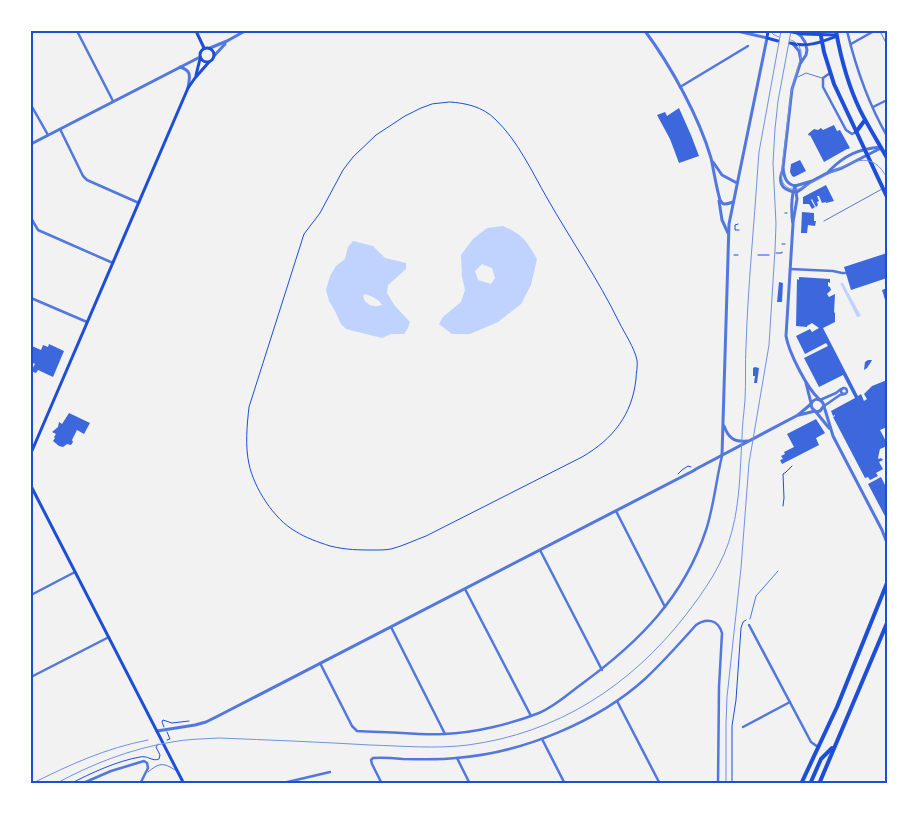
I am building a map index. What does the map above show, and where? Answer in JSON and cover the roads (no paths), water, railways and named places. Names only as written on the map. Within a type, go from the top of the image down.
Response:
[{"type":"highway","points":[[820,32],[830,73],[887,197]]},
{"type":"highway","points":[[837,34],[848,82],[865,120],[887,158]]},
{"type":"highway","points":[[856,132],[865,120]]},
{"type":"highway","points":[[801,784],[837,707],[887,583]]},
{"type":"highway","points":[[819,784],[887,623]]},
{"type":"highway","points":[[810,784],[823,757],[834,746]]},
{"type":"highway","points":[[809,766],[816,770]]},
{"type":"main road","points":[[196,31],[204,48]]},
{"type":"main road","points":[[768,31],[767,38],[778,41]]},
{"type":"main road","points":[[794,32],[837,34]]},
{"type":"main road","points":[[791,43],[806,45],[822,42],[837,34]]},
{"type":"main road","points":[[31,453],[188,88],[209,62],[213,60],[214,51],[210,48],[204,48]]},
{"type":"main road","points":[[195,78],[201,50],[204,48]]},
{"type":"main road","points":[[200,58],[204,62],[209,62]]},
{"type":"main road","points":[[31,486],[184,784]]},
{"type":"street","points":[[77,31],[113,101]]},
{"type":"street","points":[[210,48],[245,31]]},
{"type":"street","points":[[645,31],[680,87],[698,125],[711,159],[722,220],[729,234]]},
{"type":"street","points":[[320,663],[352,726],[356,730],[445,734],[484,729],[531,716],[551,707],[602,670],[639,637],[665,607],[686,576],[706,530],[722,455],[729,234],[733,202],[767,38],[738,31]]},
{"type":"street","points":[[848,31],[858,72],[872,107],[887,136]]},
{"type":"street","points":[[850,44],[874,31]]},
{"type":"street","points":[[794,32],[802,37],[806,45],[807,54],[800,64]]},
{"type":"street","points":[[214,56],[227,41]]},
{"type":"street","points":[[791,43],[796,46],[801,58],[792,92],[783,168],[780,176],[780,182],[785,188],[795,192],[800,190],[827,173],[840,169],[881,148]]},
{"type":"street","points":[[680,87],[748,46]]},
{"type":"street","points":[[31,144],[178,67],[200,58]]},
{"type":"street","points":[[178,67],[187,70],[189,74],[188,88]]},
{"type":"street","points":[[830,73],[823,78],[823,87],[846,129],[852,134],[856,132]]},
{"type":"street","points":[[872,107],[887,100]]},
{"type":"street","points":[[31,105],[48,135]]},
{"type":"street","points":[[60,129],[87,180],[139,203]]},
{"type":"street","points":[[827,173],[842,159],[864,149],[881,148],[887,154]]},
{"type":"street","points":[[711,159],[722,175],[737,183]]},
{"type":"street","points":[[783,168],[786,181],[790,185],[795,186],[812,181]]},
{"type":"street","points":[[795,186],[795,217],[786,336],[788,347],[805,380],[823,403],[831,431],[840,452],[882,530],[887,543]]},
{"type":"street","points":[[719,198],[724,204],[733,202]]},
{"type":"street","points":[[31,218],[38,230],[113,262]]},
{"type":"street","points":[[790,269],[845,273]]},
{"type":"street","points":[[31,298],[87,322]]},
{"type":"street","points":[[805,380],[812,408],[831,431]]},
{"type":"street","points":[[157,730],[206,722],[693,471],[798,415],[813,400],[832,395],[841,389],[841,392],[844,394],[833,399],[820,411],[798,415]]},
{"type":"street","points":[[723,423],[727,434],[732,439],[741,442],[751,440]]},
{"type":"street","points":[[616,511],[665,607]]},
{"type":"street","points":[[882,530],[887,535]]},
{"type":"street","points":[[540,550],[602,670]]},
{"type":"street","points":[[31,595],[76,572]]},
{"type":"street","points":[[465,589],[531,716]]},
{"type":"street","points":[[382,784],[371,759],[428,759],[477,756],[542,739],[577,723],[617,700],[663,662],[696,625],[702,621],[709,620],[721,628],[722,641],[719,687],[718,784]]},
{"type":"street","points":[[749,625],[812,742],[818,747]]},
{"type":"street","points":[[390,627],[445,734]]},
{"type":"street","points":[[31,677],[108,636]]},
{"type":"street","points":[[617,700],[660,784]]},
{"type":"street","points":[[743,727],[790,702]]},
{"type":"street","points":[[542,739],[565,784]]},
{"type":"street","points":[[457,758],[470,784]]},
{"type":"street","points":[[81,784],[110,771],[145,762],[148,768],[140,784]]},
{"type":"street","points":[[279,784],[330,772]]},
{"type":"lane","points":[[880,31],[887,45]]},
{"type":"lane","points":[[796,78],[806,73],[823,78]]},
{"type":"lane","points":[[824,221],[883,188]]},
{"type":"lane","points":[[750,619],[756,596],[778,571]]},
{"type":"lane","points":[[145,774],[161,764],[166,764],[178,771]]},
{"type":"water","points":[[503,226],[520,235],[527,243],[537,259],[531,285],[521,304],[498,322],[470,334],[452,334],[439,324],[443,317],[461,302],[465,290],[462,277],[461,255],[473,239],[487,228]],"holes":[[[482,264],[492,268],[495,278],[491,284],[478,280],[475,271]]]},
{"type":"water","points":[[353,241],[373,246],[385,258],[406,263],[406,269],[388,285],[387,293],[395,306],[410,322],[404,334],[391,334],[382,338],[346,329],[341,324],[329,301],[326,290],[330,276],[336,266],[345,259],[348,247]],"holes":[[[365,294],[377,299],[382,305],[373,306],[368,304],[363,296]]]},
{"type":"water","points":[[840,283],[843,283],[861,316],[857,317]]},
{"type":"tram line","points":[[770,31],[779,37]]},
{"type":"tram line","points":[[791,40],[799,46],[801,56],[791,93],[781,175],[784,185],[792,189],[799,189],[849,164],[863,160],[876,164],[882,169],[887,178]]},
{"type":"railway","points":[[55,784],[83,770],[126,753],[183,740],[219,738],[432,747],[468,745],[501,739],[532,730],[590,702],[641,664],[664,641],[685,616],[713,576],[729,543],[735,520],[745,400],[748,301],[759,152],[781,31]]},
{"type":"railway","points":[[726,784],[727,697],[741,568],[749,463],[769,345],[776,224],[773,163],[775,129],[778,101],[791,31]]},
{"type":"railway","points":[[31,784],[88,758],[132,743],[148,740]]}]
